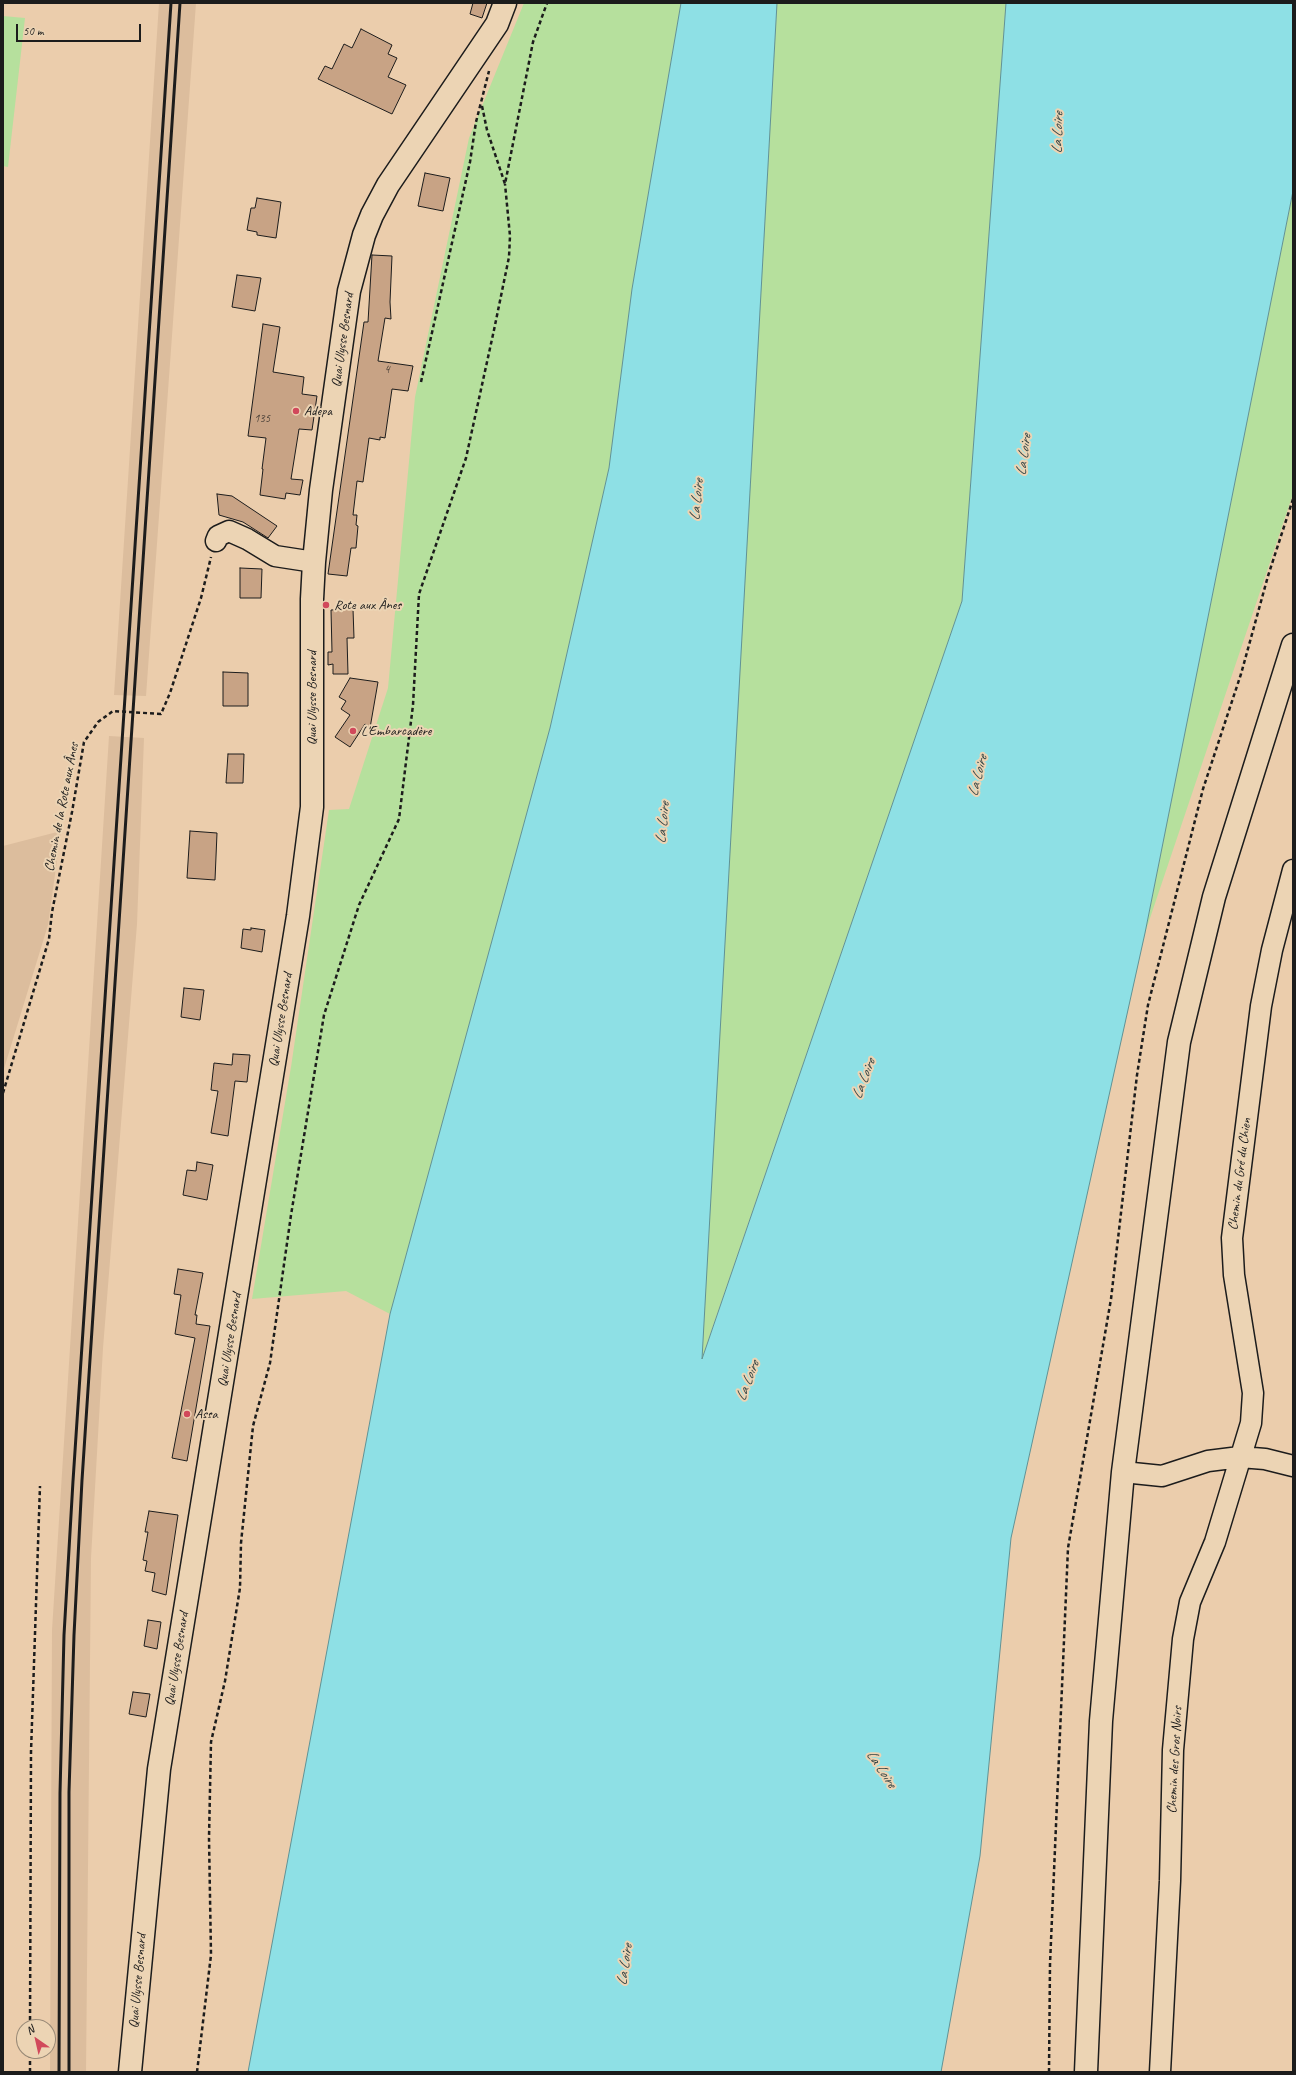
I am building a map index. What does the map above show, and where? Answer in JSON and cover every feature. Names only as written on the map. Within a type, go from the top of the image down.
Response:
[{"type":"main road","name":"Quai Ulysse Besnard","points":[[130,2072],[159,1769],[298,916],[312,807],[312,599],[314,562],[321,490],[349,291],[364,235],[388,185],[497,24],[504,3]]},
{"type":"main road","points":[[1086,2072],[1101,1721],[1123,1472],[1179,1042],[1214,896],[1293,645]]},
{"type":"street","points":[[216,541],[218,536],[229,532],[247,539],[275,556],[314,562]]},
{"type":"street","name":"Chemin du Gré du Chien","points":[[1240,1458],[1251,1423],[1253,1393],[1234,1275],[1233,1230],[1261,1006],[1272,950],[1290,891],[1293,870]]},
{"type":"street","points":[[1123,1472],[1162,1476],[1208,1461],[1240,1458],[1265,1459],[1293,1466]]},
{"type":"street","name":"Chemin des Gros Noirs","points":[[1160,2072],[1170,1881],[1173,1750],[1183,1639],[1190,1602],[1215,1542],[1235,1481],[1240,1458]]},
{"type":"path","points":[[505,184],[533,42],[546,3]]},
{"type":"path","points":[[197,2072],[212,1955],[209,1838],[211,1742],[225,1681],[240,1588],[241,1543],[253,1426],[270,1363],[292,1208],[324,1015],[359,905],[399,819],[412,705],[419,594],[466,458],[509,257],[510,236],[505,184],[487,130],[481,103],[421,382]]},
{"type":"path","name":"Chemin de la Rote aux Ânes","points":[[3,1093],[49,940],[53,904],[72,812],[84,742],[98,722],[113,711],[161,714],[170,693],[201,598],[216,541]]},
{"type":"path","points":[[30,2019],[32,1752],[40,1486]]},
{"type":"path","points":[[30,2059],[30,2072]]},
{"type":"shaded area","points":[[159,3],[196,3],[146,696],[114,695]]},
{"type":"shaded area","points":[[109,736],[144,738],[137,924],[103,1348],[91,1558],[86,2072],[50,2072],[50,2059],[56,2059],[56,2019],[50,2019],[52,1630]]},
{"type":"shaded area","points":[[61,831],[48,925],[3,1072],[3,846]]},
{"type":"green space","points":[[524,3],[681,3],[632,289],[609,468],[550,728],[390,1314],[346,1291],[252,1299],[291,1067],[329,810],[349,809],[388,688],[415,397],[469,138]]},
{"type":"green space","points":[[777,3],[1006,3],[962,601],[701,1361]]},
{"type":"green space","points":[[3,16],[25,18],[8,167],[3,166]]},
{"type":"green space","points":[[1293,191],[1293,494],[1145,933]]},
{"type":"water","name":"La Loire","points":[[681,3],[777,3],[702,1359],[962,601],[1006,3],[1293,3],[1293,191],[1145,933],[1011,1538],[980,1856],[941,2072],[248,2072],[390,1314],[550,728],[609,468],[632,289]]},
{"type":"building","points":[[473,3],[487,3],[482,18],[470,14]]},
{"type":"building","points":[[361,29],[392,45],[388,54],[397,58],[388,77],[406,85],[392,114],[318,79],[325,66],[332,69],[344,44],[352,48]]},
{"type":"building","points":[[425,173],[450,178],[443,211],[418,206]]},
{"type":"building","points":[[257,198],[281,202],[276,238],[257,235],[257,232],[247,230],[251,208],[255,208]]},
{"type":"building","points":[[372,255],[392,256],[390,302],[391,319],[385,318],[378,361],[413,366],[408,391],[392,389],[385,438],[380,437],[380,440],[369,438],[363,482],[357,481],[353,515],[357,515],[356,525],[358,526],[356,548],[351,548],[347,576],[328,574],[364,322],[368,322]]},
{"type":"building","points":[[237,275],[261,278],[255,311],[232,307]]},
{"type":"building","points":[[263,324],[280,327],[273,372],[304,377],[302,394],[317,396],[312,430],[299,429],[291,479],[303,480],[300,495],[286,493],[285,499],[260,495],[266,438],[248,436]]},
{"type":"building","points":[[217,494],[232,496],[277,526],[268,538],[243,522],[219,515]]},
{"type":"building","points":[[240,568],[262,569],[261,598],[240,598]]},
{"type":"building","points":[[353,609],[354,638],[347,638],[348,674],[333,674],[333,664],[328,665],[328,652],[332,652],[331,610]]},
{"type":"building","points":[[223,672],[248,673],[248,706],[223,706]]},
{"type":"building","points":[[350,678],[378,682],[370,728],[365,724],[350,747],[335,737],[350,715],[341,709],[346,701],[339,697]]},
{"type":"building","points":[[228,754],[244,754],[243,783],[226,783]]},
{"type":"building","points":[[190,831],[217,833],[215,880],[187,878]]},
{"type":"building","points":[[251,928],[265,930],[262,952],[241,948],[243,929],[251,930]]},
{"type":"building","points":[[184,988],[204,990],[200,1020],[181,1017]]},
{"type":"building","points":[[233,1054],[250,1055],[247,1082],[235,1081],[228,1136],[211,1133],[218,1091],[211,1090],[214,1063],[232,1065]]},
{"type":"building","points":[[197,1162],[213,1165],[207,1200],[183,1195],[187,1170],[196,1171]]},
{"type":"building","points":[[178,1269],[203,1273],[195,1315],[197,1315],[196,1324],[210,1326],[187,1461],[172,1458],[195,1338],[175,1334],[181,1295],[174,1294]]},
{"type":"building","points":[[149,1511],[178,1515],[166,1595],[152,1591],[155,1573],[145,1571],[147,1561],[143,1560],[148,1532],[145,1532]]},
{"type":"building","points":[[148,1620],[161,1622],[157,1649],[144,1646]]},
{"type":"building","points":[[133,1692],[150,1694],[146,1717],[129,1714]]},
{"type":"railway","points":[[59,2072],[60,1793],[64,1635],[171,3]]},
{"type":"railway","points":[[69,2072],[69,1792],[74,1635],[82,1480],[180,3]]},
{"type":"place","name":"Adepa","points":[[296,411]]},
{"type":"place","name":"Rote aux Ânes","points":[[326,605]]},
{"type":"place","name":"L'Embarcadère","points":[[353,731]]},
{"type":"place","name":"Assa","points":[[187,1414]]}]
